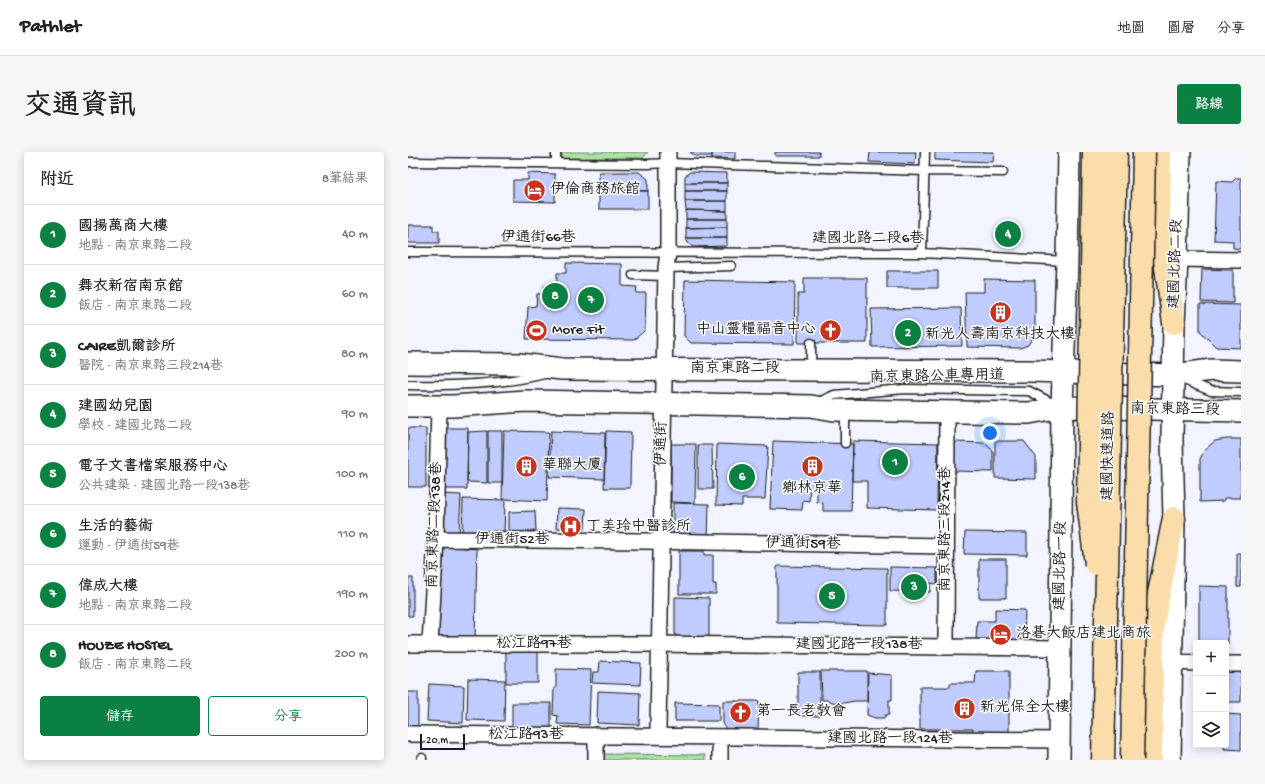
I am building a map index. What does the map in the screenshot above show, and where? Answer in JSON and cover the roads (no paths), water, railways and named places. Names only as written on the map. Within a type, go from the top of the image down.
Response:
[{"type":"highway","points":[[1094,152],[1088,502],[1105,634]]},
{"type":"highway","name":"建國快速道路","points":[[1103,760],[1116,152]]},
{"type":"highway","name":"建國快速道路","points":[[1132,760],[1144,152]]},
{"type":"highway","points":[[1160,152],[1159,219],[1174,323]]},
{"type":"highway","points":[[1151,760],[1153,624],[1174,518]]},
{"type":"main road","points":[[1069,152],[1063,372],[1174,375],[1212,370],[1241,371]]},
{"type":"main road","name":"建國北路二段","points":[[1174,375],[1174,323],[1180,152]]},
{"type":"main road","name":"南京東路二段","points":[[408,363],[519,364],[562,369],[1063,372]]},
{"type":"main road","name":"建國北路一段","points":[[1059,750],[1063,372]]},
{"type":"main road","points":[[1170,760],[1174,518],[1174,375]]},
{"type":"main road","points":[[408,406],[439,406],[526,401],[811,406],[834,410],[947,412],[1029,413],[1062,408]]},
{"type":"main road","name":"南京東路三段","points":[[1062,408],[1241,411]]},
{"type":"street","name":"伊通街","points":[[659,736],[660,541],[668,158]]},
{"type":"street","points":[[1177,259],[1241,260]]},
{"type":"street","name":"南京東路二段138巷","points":[[430,644],[436,539],[439,406]]},
{"type":"street","name":"南京東路三段214巷","points":[[946,646],[947,412]]},
{"type":"street","name":"伊通街52巷","points":[[436,539],[660,541]]},
{"type":"street","name":"伊通街59巷","points":[[660,541],[946,546]]},
{"type":"street","name":"松江路97巷","points":[[408,644],[659,644]]},
{"type":"street","name":"建國北路一段138巷","points":[[659,644],[1060,648]]},
{"type":"street","points":[[1171,662],[1193,662]]},
{"type":"street","points":[[1229,664],[1241,664]]},
{"type":"street","name":"松江路93巷","points":[[408,734],[596,735]]},
{"type":"street","points":[[596,760],[596,735],[720,738],[720,760]]},
{"type":"street","name":"建國北路一段124巷","points":[[720,738],[1059,750]]},
{"type":"lane","points":[[556,152],[556,163]]},
{"type":"lane","points":[[922,253],[925,152]]},
{"type":"lane","points":[[408,162],[648,164],[668,158],[925,171],[1003,172]]},
{"type":"lane","name":"伊通街66巷","points":[[408,252],[666,265]]},
{"type":"lane","name":"建國北路二段6巷","points":[[666,265],[922,253],[1067,261]]},
{"type":"lane","points":[[633,275],[666,265],[731,266]]},
{"type":"lane","points":[[810,370],[811,343]]},
{"type":"lane","points":[[408,385],[445,385],[524,379],[562,369]]},
{"type":"lane","points":[[1174,375],[1211,391],[1241,392]]},
{"type":"lane","name":"南京東路公車專用道","points":[[811,406],[834,395],[905,389],[1029,391],[1062,408]]},
{"type":"lane","points":[[845,443],[846,410]]},
{"type":"place","name":"伊倫商務旅館","points":[[534,190]]},
{"type":"place","name":"建國幼兒園","points":[[1008,234]]},
{"type":"place","name":"HOUZE HOSTEL","points":[[555,296]]},
{"type":"place","name":"偉成大樓","points":[[591,300]]},
{"type":"place","name":"新光人壽南京科技大樓","points":[[1000,312]]},
{"type":"place","name":"More Fit","points":[[536,330]]},
{"type":"place","name":"中山靈糧福音中心","points":[[831,330]]},
{"type":"place","name":"舞衣新宿南京館","points":[[908,333]]},
{"type":"place","name":"國揚萬商大樓","points":[[895,462]]},
{"type":"place","name":"華聯大廈","points":[[526,466]]},
{"type":"place","name":"鄉林京華","points":[[812,466]]},
{"type":"place","name":"生活的藝術","points":[[742,477]]},
{"type":"place","name":"丁美玲中醫診所","points":[[570,527]]},
{"type":"place","name":"CAIRE凱爾診所","points":[[914,587]]},
{"type":"place","name":"電子文書檔案服務中心","points":[[832,596]]},
{"type":"place","name":"洛碁大飯店建北商旅","points":[[1000,634]]},
{"type":"place","name":"新光保全大樓","points":[[964,708]]},
{"type":"place","name":"第一長老教會","points":[[741,712]]}]
